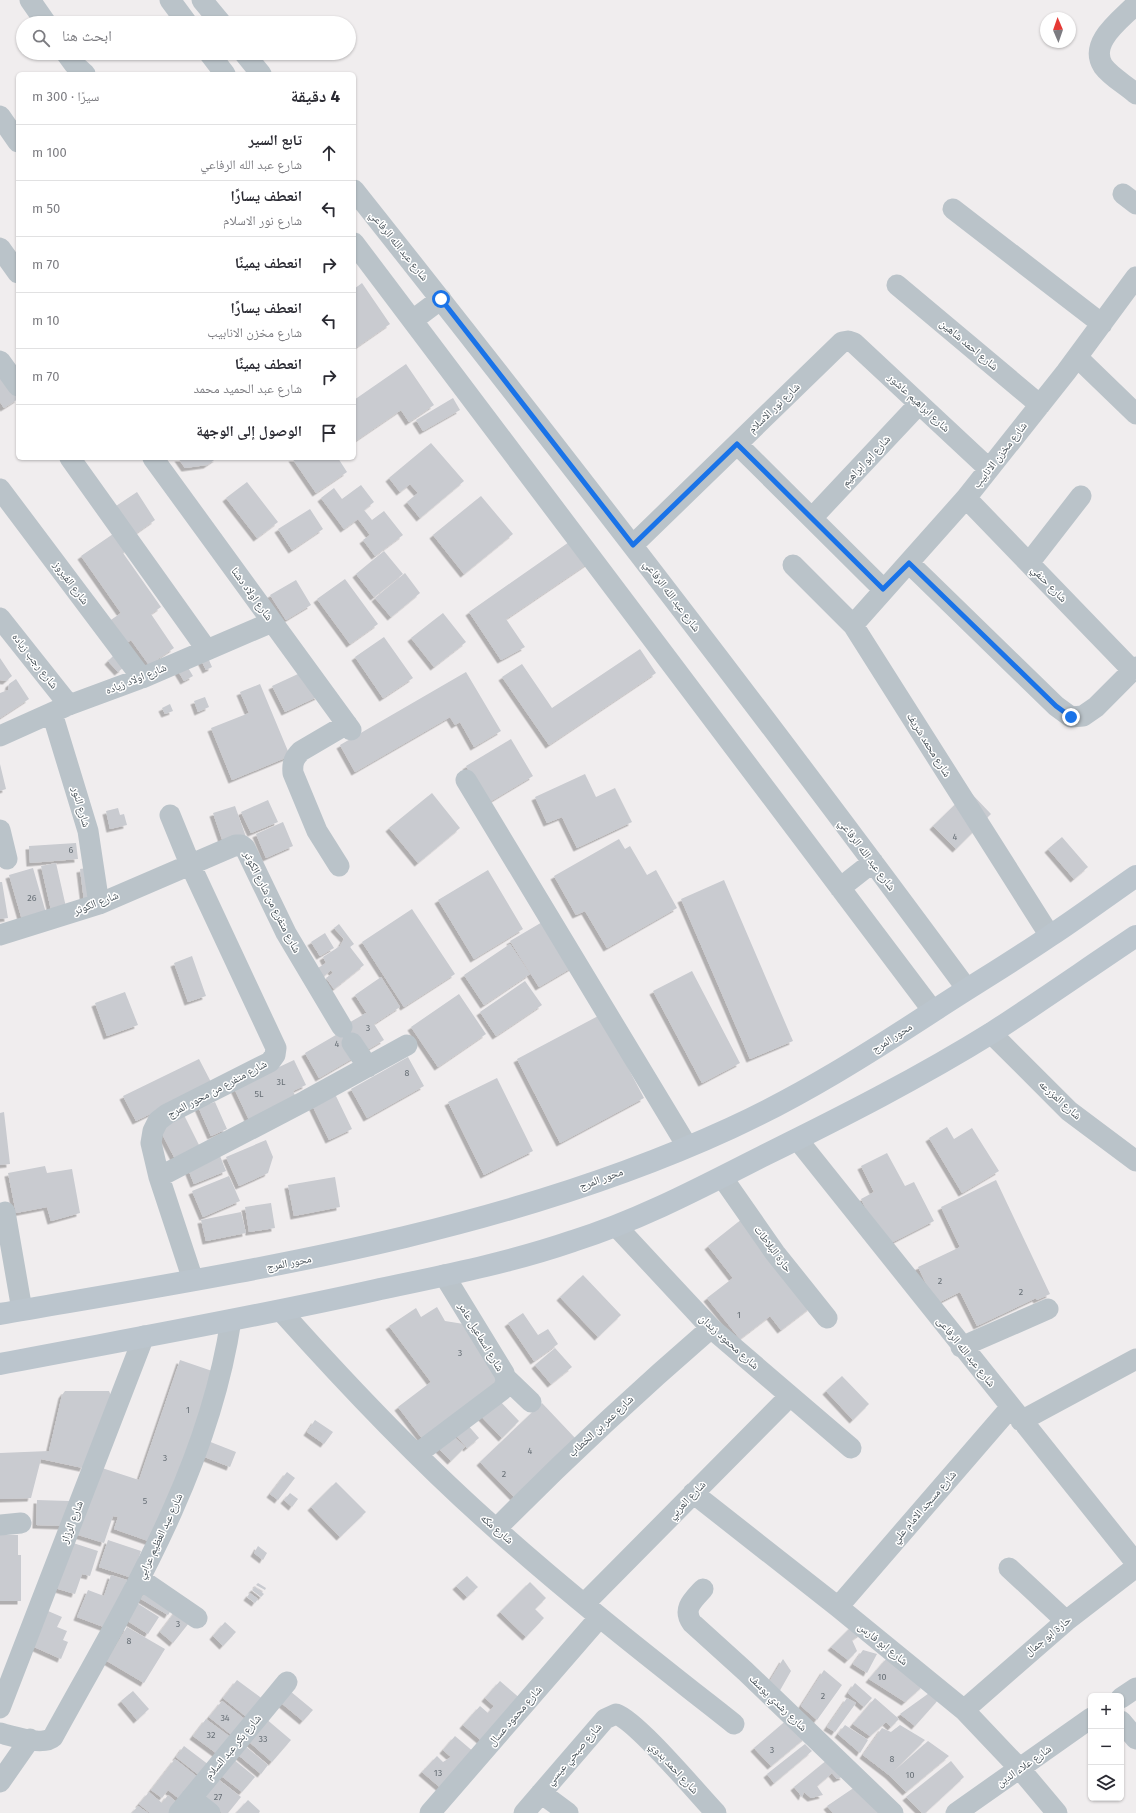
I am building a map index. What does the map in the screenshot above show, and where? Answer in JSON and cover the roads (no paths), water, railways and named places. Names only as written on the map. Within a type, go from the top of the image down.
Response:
[{"type":"main road","name":"محور المرج","points":[[0,1314],[319,1257],[444,1227],[588,1184],[687,1146],[730,1128],[814,1086],[894,1037],[1050,936],[1136,876]]},
{"type":"main road","points":[[0,1364],[281,1311],[444,1276],[532,1254],[616,1226],[652,1211],[722,1177],[863,1106],[991,1033],[1136,936]]},
{"type":"street","points":[[30,0],[41,16]]},
{"type":"street","points":[[170,0],[182,16]]},
{"type":"street","points":[[209,2],[216,16]]},
{"type":"street","points":[[1136,4],[1102,40],[1099,54],[1104,67],[1136,94]]},
{"type":"street","points":[[71,60],[83,72]]},
{"type":"street","points":[[214,60],[223,72]]},
{"type":"street","points":[[250,60],[259,72]]},
{"type":"street","points":[[0,116],[16,139]]},
{"type":"street","name":"شارع عبد الله الرفاعي","points":[[356,193],[633,545],[873,862],[967,989]]},
{"type":"street","points":[[953,209],[1102,324]]},
{"type":"street","points":[[356,246],[933,1011]]},
{"type":"street","points":[[0,248],[16,270]]},
{"type":"street","name":"شارع مخزن الانابيب","points":[[853,625],[883,589],[909,563],[966,498],[988,468],[1077,357],[1136,277]]},
{"type":"street","name":"شارع احمد شاهين","points":[[897,285],[1040,404]]},
{"type":"street","points":[[413,320],[441,299]]},
{"type":"street","name":"شارع نور الاسلام","points":[[633,545],[842,342],[848,341]]},
{"type":"street","name":"شارع ابراهيم عاشور","points":[[848,341],[854,343],[988,468]]},
{"type":"street","points":[[1077,357],[1136,414]]},
{"type":"street","points":[[0,361],[16,383]]},
{"type":"street","name":"شارع ابو ابراهيم","points":[[812,518],[919,404]]},
{"type":"street","points":[[737,444],[883,589]]},
{"type":"street","points":[[71,460],[207,650]]},
{"type":"street","name":"شارع اولاد دشنا","points":[[154,460],[349,727],[301,751],[295,757],[292,765],[293,773],[317,831],[339,866]]},
{"type":"street","name":"شارع الفيروز","points":[[0,489],[142,678]]},
{"type":"street","points":[[1029,563],[1081,496]]},
{"type":"street","name":"شارع حنفي","points":[[966,498],[1134,668]]},
{"type":"street","points":[[909,563],[1056,706],[1071,717],[1083,716],[1096,707],[1134,668]]},
{"type":"street","name":"شارع محمد شريف","points":[[793,565],[853,625],[1050,936]]},
{"type":"street","name":"شارع رجب زياده","points":[[0,618],[61,709]]},
{"type":"street","name":"شارع اولاد زياده","points":[[0,736],[61,709],[142,678],[272,622]]},
{"type":"street","name":"شارع النور","points":[[61,709],[88,831],[99,904]]},
{"type":"street","points":[[466,780],[687,1146]]},
{"type":"street","name":"شارع متفرع من محور المرج","points":[[170,815],[190,864],[276,1048],[275,1055],[270,1062],[167,1114],[158,1121],[153,1131],[151,1143],[159,1177],[193,1280]]},
{"type":"street","points":[[0,830],[7,859]]},
{"type":"street","name":"شارع متفرع من شارع الكوثر","points":[[190,864],[236,845],[241,844],[245,848],[286,934],[368,1067]]},
{"type":"street","points":[[840,888],[873,862]]},
{"type":"street","name":"شارع الكوثر","points":[[0,935],[99,904],[190,864]]},
{"type":"street","name":"شارع المزرعه","points":[[991,1033],[1069,1111],[1136,1161]]},
{"type":"street","points":[[159,1177],[407,1045]]},
{"type":"street","name":"شارع عبد الله الرفاعى","points":[[797,1139],[961,1347],[1136,1563]]},
{"type":"street","name":"حارة البلاطات","points":[[722,1177],[775,1253],[827,1318]]},
{"type":"street","points":[[5,1212],[22,1310]]},
{"type":"street","name":"شارع محمود زيدان","points":[[616,1226],[711,1328],[851,1448]]},
{"type":"street","name":"شارع اسماعيل عامر","points":[[417,1454],[502,1390],[506,1384],[506,1378],[444,1276]]},
{"type":"street","points":[[961,1347],[1048,1309]]},
{"type":"street","name":"شارع مكه","points":[[281,1311],[417,1454],[496,1529],[592,1611],[734,1724]]},
{"type":"street","name":"شارع عبد العظيم عرابي","points":[[0,1733],[46,1741],[53,1737],[158,1545],[201,1445],[227,1350],[231,1320]]},
{"type":"street","name":"شارع عمر بن الخطاب","points":[[496,1529],[565,1459],[626,1402],[711,1328]]},
{"type":"street","name":"شارع الرزاز","points":[[0,1708],[144,1336]]},
{"type":"street","points":[[1016,1414],[1133,1368]]},
{"type":"street","points":[[506,1378],[531,1402]]},
{"type":"street","name":"شارع العربي","points":[[592,1611],[692,1493],[790,1396]]},
{"type":"street","name":"شارع مسجد الامام علي","points":[[838,1607],[1016,1414]]},
{"type":"street","name":"شارع ابو فارس","points":[[692,1493],[838,1607],[964,1710],[1020,1769],[1057,1813]]},
{"type":"street","points":[[0,1525],[22,1524]]},
{"type":"street","name":"حارة ابو جمال","points":[[964,1710],[1066,1621],[1136,1567]]},
{"type":"street","points":[[1009,1568],[1066,1621]]},
{"type":"street","points":[[140,1579],[197,1618]]},
{"type":"street","name":"شارع رشدي يوسف","points":[[703,1589],[687,1608],[687,1616],[692,1623],[745,1671],[893,1813]]},
{"type":"street","name":"شارع محمود عسال","points":[[430,1813],[592,1611]]},
{"type":"street","name":"شارع بكر عبد السلام","points":[[185,1805],[287,1682]]},
{"type":"street","points":[[1124,1696],[1136,1688]]},
{"type":"street","name":"شارع صبحي عيسي","points":[[524,1813],[605,1719],[616,1714],[622,1716],[631,1724]]},
{"type":"street","name":"شارع علاء الدين","points":[[956,1813],[1088,1720]]},
{"type":"street","name":"شارع احمد بدوي","points":[[631,1724],[649,1741],[716,1813]]},
{"type":"street","points":[[1124,1725],[1136,1740]]},
{"type":"street","points":[[0,1782],[30,1739]]},
{"type":"street","points":[[541,1792],[568,1813]]},
{"type":"street","points":[[185,1805],[210,1813]]}]
